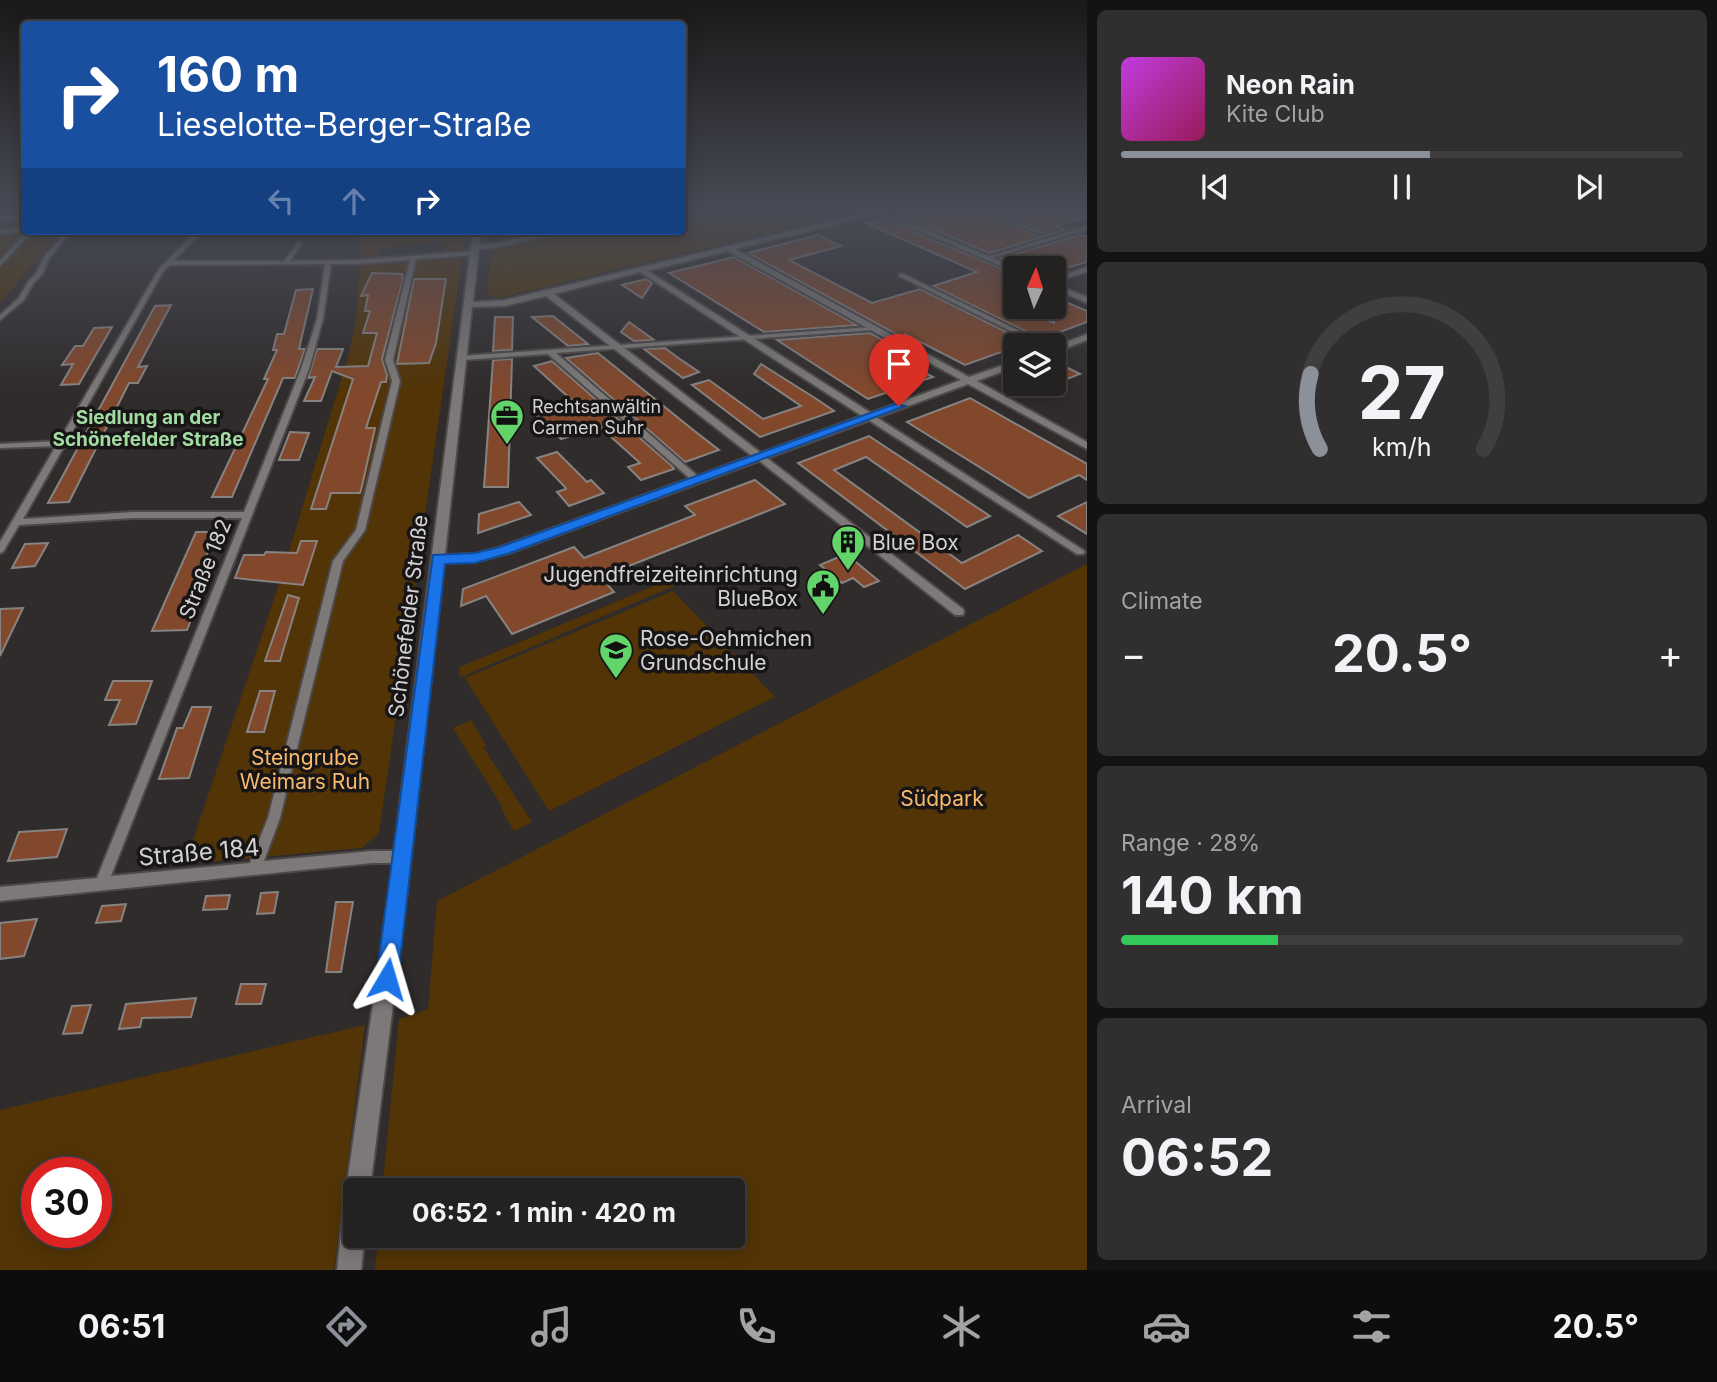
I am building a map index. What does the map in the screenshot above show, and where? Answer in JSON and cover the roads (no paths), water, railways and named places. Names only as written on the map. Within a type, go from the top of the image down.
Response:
[{"type":"street","name":"Schönefelder Straße","points":[[360,1178],[402,857],[472,272]]},
{"type":"street","points":[[468,305],[501,304],[633,272]]},
{"type":"street","points":[[646,272],[870,417]]},
{"type":"street","points":[[771,272],[1087,446]]},
{"type":"street","points":[[1066,291],[1087,300]]},
{"type":"street","points":[[548,293],[760,457]]},
{"type":"street","points":[[1066,344],[1087,337]]},
{"type":"street","points":[[438,559],[475,558],[505,550],[1003,368]]},
{"type":"street","points":[[349,1270],[351,1248]]},
{"type":"lane","points":[[0,318],[22,299],[30,283],[40,272]]},
{"type":"lane","points":[[0,550],[162,272]]},
{"type":"lane","name":"Straße 182","points":[[101,884],[312,349],[326,272]]},
{"type":"lane","points":[[254,870],[274,818],[338,561],[360,530],[396,381],[389,360],[411,272]]},
{"type":"lane","points":[[901,275],[1021,333]]},
{"type":"lane","points":[[462,358],[872,329]]},
{"type":"lane","points":[[551,353],[697,480]]},
{"type":"lane","points":[[870,417],[1080,552]]},
{"type":"lane","points":[[0,446],[62,443]]},
{"type":"lane","points":[[760,457],[958,612]]},
{"type":"lane","points":[[16,522],[134,515],[247,515]]},
{"type":"lane","name":"Straße 184","points":[[0,894],[372,857],[402,857]]},
{"type":"place","name":"Rechtsanwältin Carmen Suhr","points":[[507,446]]},
{"type":"place","name":"Blue Box","points":[[848,572]]},
{"type":"place","name":"Jugendfreizeiteinrichtung BlueBox","points":[[823,616]]},
{"type":"place","name":"Rose-Oehmichen Grundschule","points":[[616,680]]},
{"type":"district","name":"Siedlung an der Schönefelder Straße","points":[[148,428]]},
{"type":"park label","name":"Steingrube Weimars Ruh","points":[[305,769]]},
{"type":"park label","name":"Südpark","points":[[942,798]]}]
